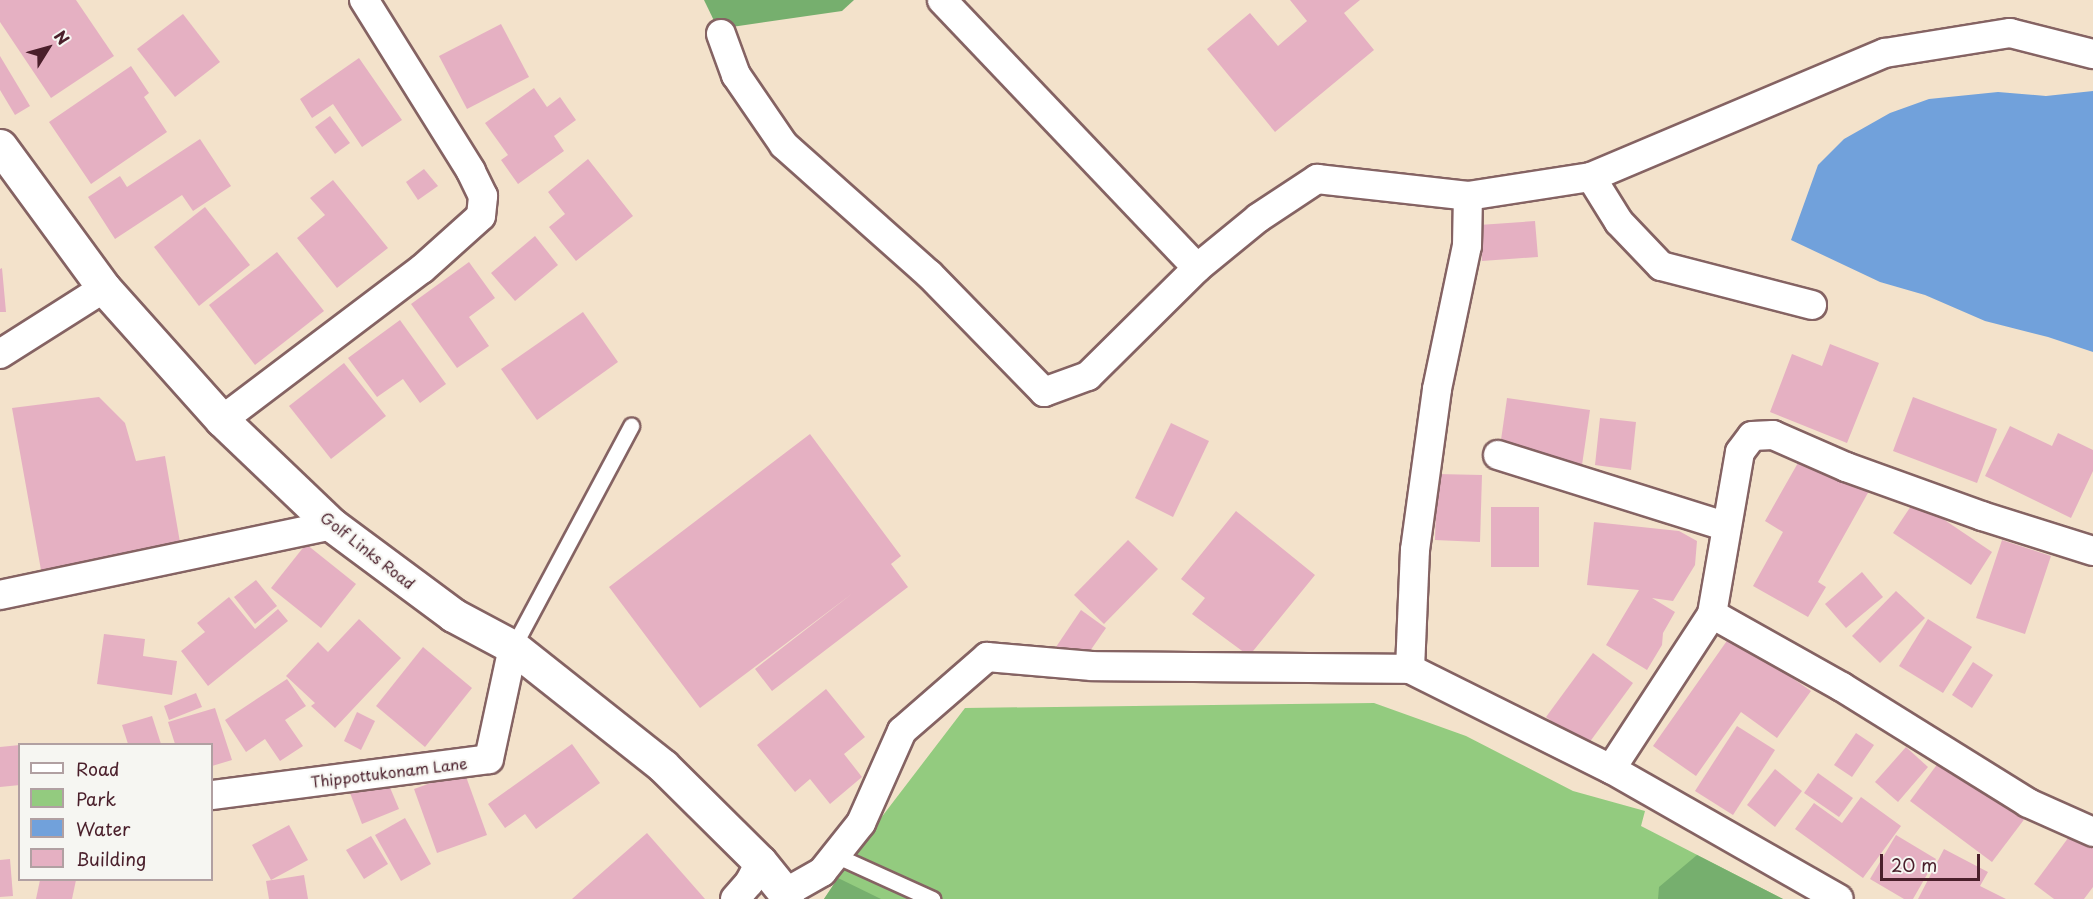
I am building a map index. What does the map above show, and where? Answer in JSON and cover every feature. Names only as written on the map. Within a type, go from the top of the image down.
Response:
[{"type":"street","points":[[222,420],[422,269],[481,216],[483,196],[471,171],[364,0]]},
{"type":"street","points":[[942,0],[1197,268]]},
{"type":"street","points":[[721,34],[736,75],[784,145],[929,274],[1044,392],[1088,376],[1197,268],[1258,218],[1317,179],[1468,196],[1591,177],[1885,53],[2010,33],[2093,54]]},
{"type":"street","name":"Golf Links Road","points":[[0,146],[104,288],[222,420],[332,525],[453,615],[513,647],[663,766],[760,862],[786,896]]},
{"type":"street","points":[[1591,177],[1619,222],[1660,266],[1812,304]]},
{"type":"street","points":[[1410,669],[1415,550],[1437,389],[1467,246],[1468,196]]},
{"type":"street","points":[[0,354],[104,288]]},
{"type":"street","points":[[1611,769],[1712,614],[1725,526],[1740,452],[1752,436],[1773,435],[1846,467],[1950,505],[2093,551]]},
{"type":"street","points":[[1497,456],[1725,526]]},
{"type":"street","points":[[0,595],[332,525]]},
{"type":"street","points":[[1712,614],[1842,687],[2028,803],[2093,832]]},
{"type":"street","name":"Thippottukonam Lane","points":[[213,795],[489,759],[513,647]]},
{"type":"street","points":[[786,896],[822,872],[861,823],[902,731],[987,657],[1092,666],[1410,669],[1611,769],[1839,899]]},
{"type":"street","points":[[735,899],[749,884],[760,862]]},
{"type":"lane","points":[[513,647],[631,426]]},
{"type":"lane","points":[[835,855],[932,899]]},
{"type":"green space","points":[[704,0],[854,0],[842,11],[718,29]]},
{"type":"green space","points":[[1374,703],[1466,736],[1573,791],[1645,811],[1641,826],[1783,899],[824,899],[861,844],[965,708]]},
{"type":"green space","points":[[1697,855],[1783,899],[1658,899],[1659,887]]},
{"type":"green space","points":[[838,878],[881,899],[824,899]]},
{"type":"water","points":[[2093,91],[2093,352],[2048,337],[1985,321],[1925,295],[1880,282],[1791,240],[1818,165],[1844,139],[1890,113],[1929,99],[1998,92],[2046,96]]},
{"type":"building","points":[[0,0],[76,0],[114,56],[51,98],[0,22]]},
{"type":"building","points":[[1290,0],[1360,0],[1344,13],[1374,50],[1275,132],[1207,49],[1250,13],[1278,46],[1307,21]]},
{"type":"building","points":[[183,14],[220,62],[175,97],[137,49]]},
{"type":"building","points":[[501,24],[529,77],[467,109],[439,56]]},
{"type":"building","points":[[0,56],[30,106],[15,115],[0,90]]},
{"type":"building","points":[[359,58],[402,120],[362,147],[333,104],[312,118],[300,99]]},
{"type":"building","points":[[131,66],[149,93],[144,97],[167,132],[91,184],[49,122]]},
{"type":"building","points":[[534,88],[547,107],[560,97],[576,120],[554,136],[564,151],[518,184],[501,160],[508,155],[485,123]]},
{"type":"building","points":[[330,116],[350,143],[335,154],[315,127]]},
{"type":"building","points":[[200,139],[231,186],[193,211],[182,195],[115,239],[88,197],[120,176],[127,187]]},
{"type":"building","points":[[588,159],[633,216],[576,261],[549,227],[565,214],[548,192]]},
{"type":"building","points":[[424,169],[438,186],[418,200],[406,182]]},
{"type":"building","points":[[333,180],[388,248],[337,288],[297,238],[325,215],[310,198]]},
{"type":"building","points":[[205,207],[250,265],[199,306],[154,247]]},
{"type":"building","points":[[1535,221],[1538,257],[1482,261],[1479,225]]},
{"type":"building","points":[[535,236],[558,265],[515,301],[491,273]]},
{"type":"building","points":[[277,252],[324,311],[255,365],[209,305]]},
{"type":"building","points":[[469,262],[495,298],[469,317],[489,346],[457,368],[411,304]]},
{"type":"building","points":[[2,268],[6,312],[0,312],[0,269]]},
{"type":"building","points":[[583,312],[618,362],[537,420],[501,369]]},
{"type":"building","points":[[400,320],[446,384],[420,403],[403,379],[377,397],[348,358]]},
{"type":"building","points":[[1830,344],[1879,363],[1847,443],[1770,412],[1792,354],[1822,366]]},
{"type":"building","points":[[344,363],[386,416],[331,459],[289,406]]},
{"type":"building","points":[[99,397],[125,423],[136,461],[165,456],[181,548],[41,570],[12,408]]},
{"type":"building","points":[[1913,397],[1997,429],[1977,483],[1893,451]]},
{"type":"building","points":[[1507,398],[1590,410],[1582,465],[1499,454]]},
{"type":"building","points":[[1600,418],[1636,422],[1631,470],[1595,465]]},
{"type":"building","points":[[1171,423],[1209,441],[1173,517],[1135,498]]},
{"type":"building","points":[[2010,426],[2052,446],[2058,433],[2093,450],[2093,471],[2071,518],[1985,476]]},
{"type":"building","points":[[810,434],[901,556],[891,564],[908,587],[772,691],[755,669],[853,593],[700,708],[609,587]]},
{"type":"building","points":[[1803,454],[1869,491],[1818,582],[1826,587],[1808,617],[1753,586],[1783,532],[1765,521]]},
{"type":"building","points":[[1437,474],[1482,475],[1480,542],[1435,540]]},
{"type":"building","points":[[1915,500],[1992,552],[1971,585],[1893,533]]},
{"type":"building","points":[[1491,507],[1539,507],[1539,567],[1491,567]]},
{"type":"building","points":[[1236,511],[1315,575],[1249,656],[1192,614],[1205,598],[1181,579]]},
{"type":"building","points":[[1594,522],[1679,531],[1697,541],[1695,565],[1673,601],[1652,598],[1675,612],[1663,633],[1662,645],[1647,670],[1606,645],[1639,590],[1587,585]]},
{"type":"building","points":[[1128,540],[1158,569],[1104,624],[1074,595]]},
{"type":"building","points":[[2002,540],[2051,556],[2025,634],[1976,618]]},
{"type":"building","points":[[306,544],[356,584],[321,628],[271,588]]},
{"type":"building","points":[[1862,572],[1883,597],[1846,628],[1825,604]]},
{"type":"building","points":[[256,580],[277,606],[255,624],[234,597]]},
{"type":"building","points":[[1896,591],[1925,618],[1880,663],[1852,636]]},
{"type":"building","points":[[229,597],[255,629],[278,609],[288,621],[208,686],[181,651],[205,632],[197,623]]},
{"type":"building","points":[[1081,610],[1106,628],[1081,664],[1056,647]]},
{"type":"building","points":[[359,619],[401,658],[335,728],[311,706],[315,703],[286,676],[318,642],[328,652]]},
{"type":"building","points":[[1928,619],[1972,647],[1943,693],[1899,666]]},
{"type":"building","points":[[104,634],[145,639],[143,656],[177,661],[172,695],[97,684]]},
{"type":"building","points":[[1731,635],[1811,691],[1777,738],[1741,712],[1696,776],[1653,746]]},
{"type":"building","points":[[423,647],[472,688],[425,747],[376,706]]},
{"type":"building","points":[[1593,653],[1633,683],[1586,747],[1546,717]]},
{"type":"building","points":[[1973,662],[1993,675],[1972,708],[1952,695]]},
{"type":"building","points":[[287,679],[306,706],[285,720],[303,746],[280,761],[265,739],[246,752],[225,720]]},
{"type":"building","points":[[826,689],[865,737],[844,754],[862,777],[830,804],[810,779],[795,792],[757,745]]},
{"type":"building","points":[[196,693],[202,707],[169,720],[164,706]]},
{"type":"building","points":[[215,708],[232,760],[213,766],[213,743],[175,743],[168,722]]},
{"type":"building","points":[[357,712],[375,721],[361,750],[344,741]]},
{"type":"building","points":[[152,716],[161,743],[128,743],[122,725]]},
{"type":"building","points":[[1737,726],[1775,750],[1733,815],[1695,791]]},
{"type":"building","points":[[1856,733],[1874,745],[1852,777],[1834,765]]},
{"type":"building","points":[[572,744],[600,783],[536,829],[525,814],[505,828],[488,804]]},
{"type":"building","points":[[18,745],[18,785],[0,787],[0,747]]},
{"type":"building","points":[[1906,747],[1928,767],[1898,802],[1875,782]]},
{"type":"building","points":[[1947,751],[2029,813],[1992,862],[1910,801]]},
{"type":"building","points":[[1775,769],[1802,791],[1775,827],[1747,805]]},
{"type":"building","points":[[464,771],[487,835],[437,853],[414,789]]},
{"type":"building","points":[[1818,773],[1853,798],[1839,817],[1804,793]]},
{"type":"building","points":[[386,778],[399,809],[362,824],[350,793]]},
{"type":"building","points":[[1861,797],[1901,826],[1863,878],[1795,829],[1814,803],[1842,823]]},
{"type":"building","points":[[405,818],[431,864],[401,881],[375,835]]},
{"type":"building","points":[[289,825],[308,860],[271,880],[252,845]]},
{"type":"building","points":[[2077,826],[2093,838],[2093,887],[2084,899],[2054,899],[2034,884]]},
{"type":"building","points":[[647,833],[705,899],[572,899]]},
{"type":"building","points":[[1896,835],[1936,859],[1913,899],[1904,899],[1870,879]]},
{"type":"building","points":[[371,836],[388,864],[364,879],[346,850]]},
{"type":"building","points":[[1944,849],[1988,872],[1980,886],[2006,899],[1918,899]]},
{"type":"building","points":[[10,859],[13,896],[0,897],[0,860]]},
{"type":"building","points":[[304,875],[308,899],[269,899],[266,881]]},
{"type":"building","points":[[40,881],[76,881],[72,899],[36,899]]}]
